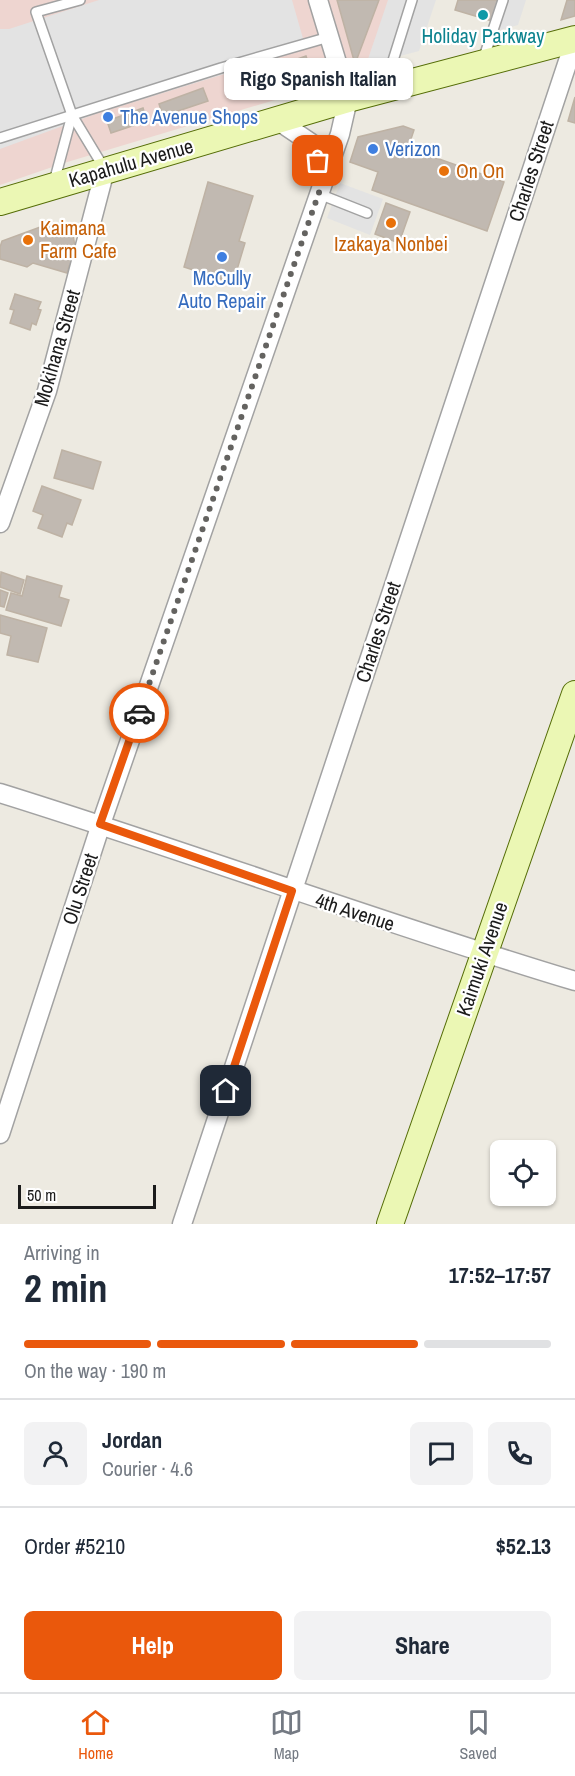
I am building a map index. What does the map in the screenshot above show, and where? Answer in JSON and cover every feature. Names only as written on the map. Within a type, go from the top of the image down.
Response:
[{"type":"main road","name":"Kapahulu Avenue","points":[[0,202],[348,99],[575,39]]},
{"type":"main road","name":"Kaimuki Avenue","points":[[390,1224],[575,694]]},
{"type":"street","points":[[318,0],[348,99]]},
{"type":"street","name":"Charles Street","points":[[182,1224],[575,39]]},
{"type":"street","name":"Olu Street","points":[[0,1134],[100,824],[340,134],[348,99]]},
{"type":"street","points":[[278,120],[311,143],[322,186]]},
{"type":"street","name":"Mokihana Street","points":[[0,523],[46,391],[105,170]]},
{"type":"street","name":"4th Avenue","points":[[0,793],[100,824],[292,891],[484,954],[575,981]]},
{"type":"lane","points":[[80,0],[36,12],[72,115],[105,170]]},
{"type":"lane","points":[[384,90],[412,0]]},
{"type":"lane","points":[[482,63],[504,0]]},
{"type":"lane","points":[[0,138],[329,37]]},
{"type":"lane","points":[[54,185],[72,115]]},
{"type":"lane","points":[[322,186],[367,213]]},
{"type":"shaded area","name":"The Avenue Shops","points":[[0,0],[392,0],[368,72],[64,163],[0,185]]},
{"type":"shaded area","points":[[99,0],[292,0],[306,49],[101,112],[0,149],[0,29],[9,29]]},
{"type":"shaded area","points":[[388,0],[436,0],[419,51],[366,65]]},
{"type":"shaded area","points":[[500,0],[526,0],[518,25],[489,33]]},
{"type":"shaded area","points":[[340,183],[383,199],[370,235],[327,218]]},
{"type":"building","points":[[337,0],[379,0],[355,64]]},
{"type":"building","name":"Holiday Parkway","points":[[458,0],[498,0],[492,21],[455,10]]},
{"type":"building","points":[[567,0],[575,0],[575,16],[561,20]]},
{"type":"building","points":[[306,56],[314,80],[277,92],[276,89],[267,92],[261,76],[271,73],[269,69]]},
{"type":"building","points":[[203,88],[208,101],[163,116],[159,104]]},
{"type":"building","points":[[575,97],[575,123],[568,121]]},
{"type":"building","points":[[143,108],[147,121],[111,133],[107,121]]},
{"type":"building","points":[[403,126],[414,130],[408,148],[504,182],[487,231],[372,190],[378,172],[350,162],[358,137]]},
{"type":"building","points":[[208,182],[253,196],[239,241],[245,243],[233,283],[184,267]]},
{"type":"building","points":[[386,203],[410,212],[399,243],[375,234]]},
{"type":"building","points":[[64,225],[73,234],[75,247],[80,250],[73,267],[69,266],[67,273],[33,263],[27,267],[0,259],[2,241],[43,226]]},
{"type":"building","points":[[15,294],[41,302],[36,325],[32,323],[30,330],[10,323],[14,310],[10,309]]},
{"type":"building","points":[[62,450],[101,462],[93,489],[54,478]]},
{"type":"building","points":[[42,486],[81,500],[72,525],[67,523],[62,537],[38,528],[43,515],[33,511]]},
{"type":"building","points":[[1,572],[24,580],[20,594],[0,587]]},
{"type":"building","points":[[27,576],[62,586],[59,597],[69,600],[61,626],[6,610],[11,593],[22,596]]},
{"type":"building","points":[[0,590],[8,593],[4,607],[0,606]]},
{"type":"building","points":[[0,615],[47,628],[38,662],[7,655],[11,636],[0,633]]},
{"type":"way so far","points":[[139,713],[324,178],[318,161]]},
{"type":"place","name":"Holiday Parkway","points":[[483,15]]},
{"type":"place","name":"The Avenue Shops","points":[[108,117]]},
{"type":"place","name":"Verizon","points":[[373,149]]},
{"type":"place","name":"Rigo Spanish Italian","points":[[318,161]]},
{"type":"place","name":"On On","points":[[444,171]]},
{"type":"place","name":"Izakaya Nonbei","points":[[391,223]]},
{"type":"place","name":"Kaimana Farm Cafe","points":[[28,240]]},
{"type":"place","name":"McCully Auto Repair","points":[[222,257]]},
{"type":"route","points":[[139,713],[100,824],[292,891],[226,1091]]}]
